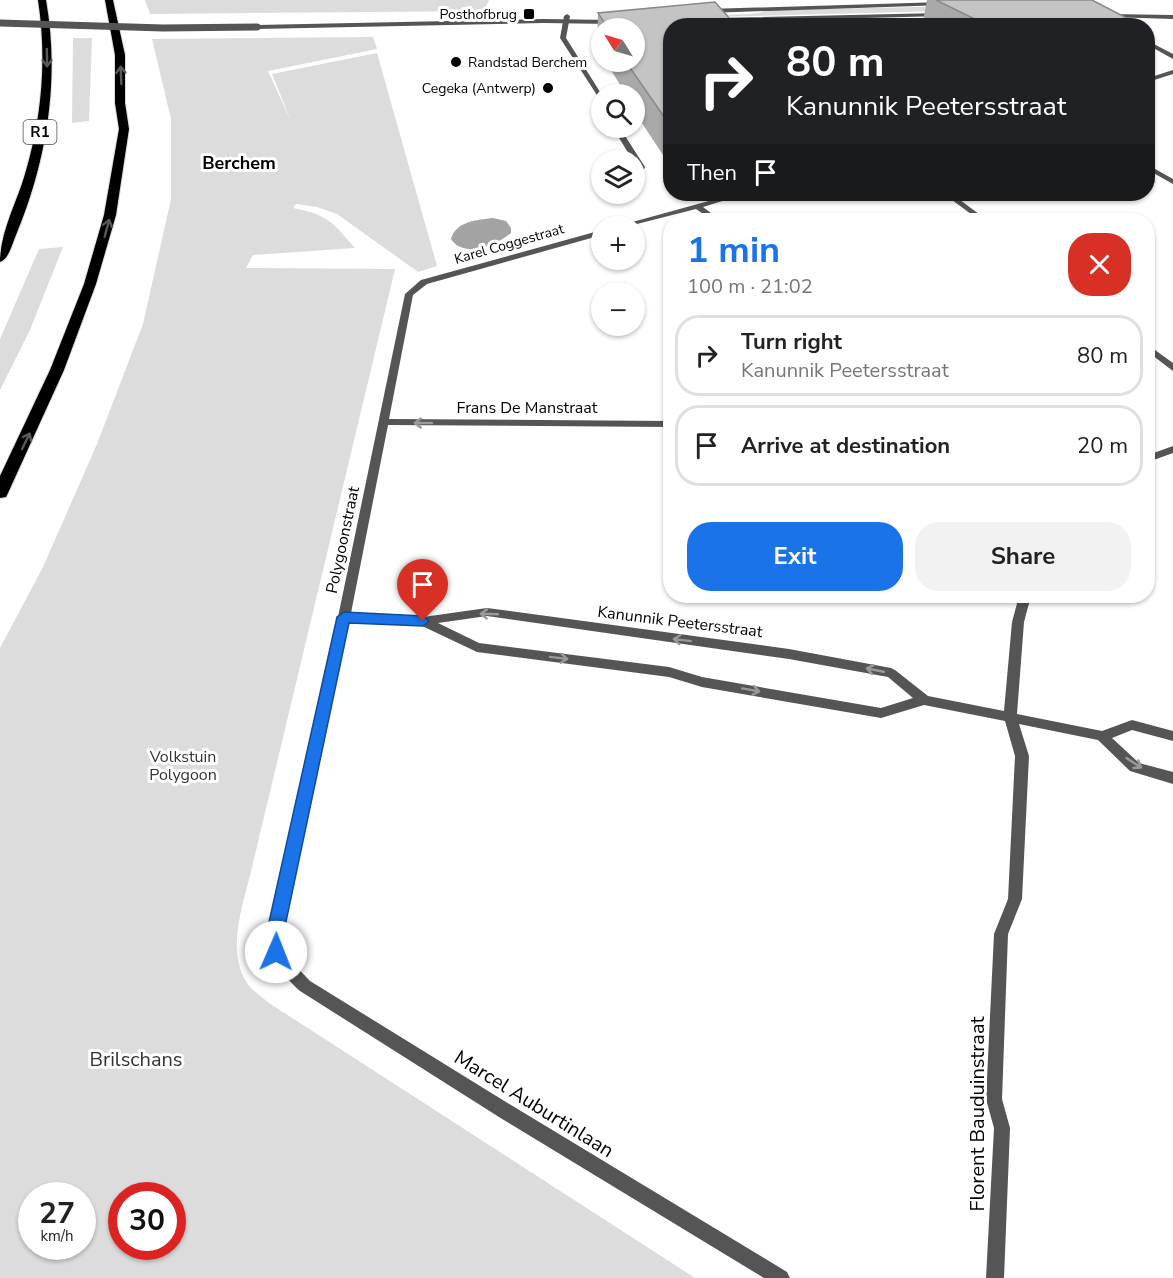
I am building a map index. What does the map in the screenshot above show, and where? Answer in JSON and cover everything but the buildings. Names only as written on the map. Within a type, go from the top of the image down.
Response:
[{"type":"highway","name":"R1","points":[[0,258],[26,192],[42,121],[47,74],[42,0]]},
{"type":"highway","points":[[0,493],[57,370],[90,284],[110,215],[124,129],[120,103],[120,55],[110,0]]},
{"type":"street","points":[[695,11],[954,3]]},
{"type":"street","points":[[1115,8],[1173,15]]},
{"type":"street","points":[[0,23],[134,27],[257,27],[543,21],[598,14]]},
{"type":"street","points":[[801,18],[949,15]]},
{"type":"street","points":[[1102,18],[1173,15]]},
{"type":"street","points":[[566,19],[591,20]]},
{"type":"street","points":[[566,19],[563,38],[592,84]]},
{"type":"street","points":[[1155,48],[1173,57]]},
{"type":"street","points":[[1155,55],[1173,64]]},
{"type":"street","points":[[1155,78],[1173,72]]},
{"type":"street","points":[[1155,170],[1173,182]]},
{"type":"street","points":[[671,213],[715,201]]},
{"type":"street","points":[[957,201],[973,213]]},
{"type":"street","points":[[697,206],[706,213]]},
{"type":"street","points":[[645,220],[663,215]]},
{"type":"street","name":"Karel Coggestraat","points":[[424,282],[591,235]]},
{"type":"street","name":"Polygoonstraat","points":[[276,952],[275,931],[344,617],[409,294],[424,282]]},
{"type":"street","points":[[1155,354],[1173,368]]},
{"type":"street","name":"Frans De Manstraat","points":[[384,422],[663,424]]},
{"type":"street","points":[[1155,456],[1173,449]]},
{"type":"street","name":"Florent Bauduinstraat","points":[[995,1278],[1002,1128],[994,1099],[1001,934],[1015,899],[1022,756],[1010,717],[1018,622],[1023,603]]},
{"type":"street","name":"Kanunnik Peetersstraat","points":[[344,617],[423,621],[487,612],[789,654],[891,673],[924,700]]},
{"type":"street","name":"Kanunnik Peetersstraat","points":[[423,621],[477,647],[669,672],[702,682],[881,713],[924,700],[1102,736]]},
{"type":"street","points":[[1173,736],[1132,725],[1102,736],[1135,767],[1173,777]]},
{"type":"street","name":"Marcel Auburtinlaan","points":[[276,952],[286,969],[305,986],[505,1111],[781,1278]]},
{"type":"green space","points":[[145,0],[489,0],[484,11],[150,14]]},
{"type":"green space","points":[[1009,5],[1018,9],[714,17],[625,17],[750,14],[777,10]]},
{"type":"green space","points":[[373,37],[377,49],[268,71],[291,121],[272,74],[377,53],[437,266],[418,272],[337,214],[317,207],[296,204],[293,208],[315,214],[329,221],[355,248],[253,255],[246,268],[395,269],[241,910],[237,944],[242,974],[251,988],[269,1003],[695,1278],[0,1278],[0,648],[43,567],[97,444],[143,324],[171,199],[171,119],[152,39]]},
{"type":"green space","points":[[73,38],[92,38],[89,121],[72,123]]},
{"type":"green space","points":[[63,247],[30,330],[0,390],[0,339],[39,249]]},
{"type":"shaded area","points":[[493,218],[506,221],[511,228],[511,233],[498,242],[472,249],[457,245],[451,239],[457,228],[462,225]]},
{"type":"place","name":"Posthofbrug","points":[[529,14]]},
{"type":"place","name":"Randstad Berchem","points":[[456,62]]},
{"type":"place","name":"Cegeka (Antwerp)","points":[[548,88]]},
{"type":"district","name":"Berchem","points":[[239,163]]},
{"type":"route","points":[[276,952],[275,931],[344,617],[423,621]]},
{"type":"park label","name":"Volkstuin Polygoon","points":[[183,766]]},
{"type":"park label","name":"Brilschans","points":[[136,1059]]}]
